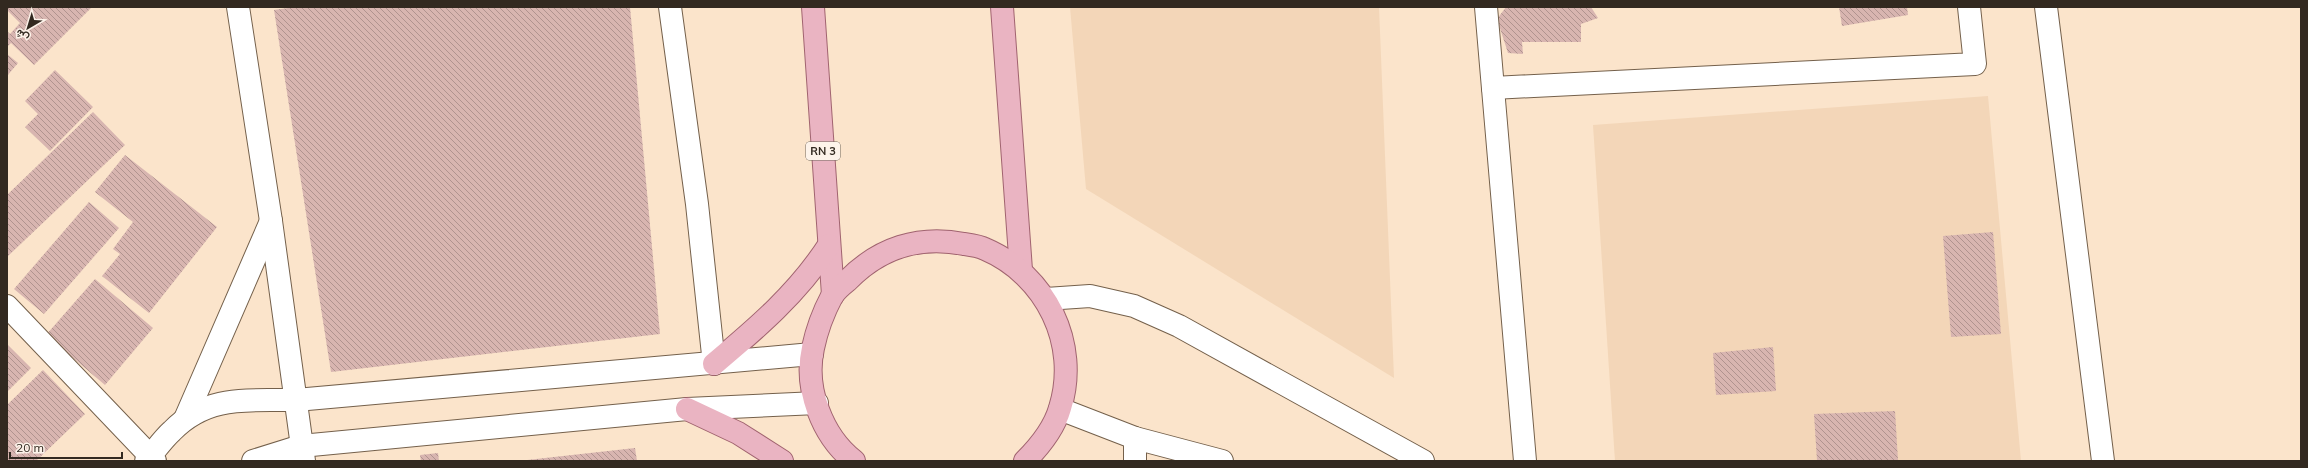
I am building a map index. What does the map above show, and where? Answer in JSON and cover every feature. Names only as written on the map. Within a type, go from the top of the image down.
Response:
[{"type":"main road","name":"RN 3","points":[[813,7],[833,295]]},
{"type":"main road","points":[[1002,7],[1021,270]]},
{"type":"main road","points":[[848,459],[830,433],[817,403],[811,379],[812,354],[819,323],[833,295],[863,264],[901,245],[943,240],[984,248],[1021,270],[1046,299],[1062,333],[1067,371],[1060,408],[1044,452],[1025,461]]},
{"type":"main road","points":[[714,364],[770,317],[797,290],[829,245]]},
{"type":"main road","points":[[687,409],[738,433],[782,461]]},
{"type":"street","points":[[238,7],[271,221],[302,454]]},
{"type":"street","points":[[670,7],[697,204],[714,364]]},
{"type":"street","points":[[1486,7],[1526,461]]},
{"type":"street","points":[[1493,88],[1975,64],[1969,7]]},
{"type":"street","points":[[2046,7],[2103,461]]},
{"type":"street","points":[[185,419],[271,221]]},
{"type":"street","points":[[1046,299],[1090,296],[1134,306],[1179,326],[1422,461]]},
{"type":"street","points":[[7,306],[150,459],[171,431],[196,411],[212,404],[296,400],[714,364],[812,354]]},
{"type":"street","points":[[253,461],[687,409],[817,403]]},
{"type":"street","points":[[1060,408],[1134,438],[1222,461]]},
{"type":"street","points":[[1134,438],[1135,461]]},
{"type":"shaded area","points":[[1070,7],[1379,7],[1394,378],[1086,189]]},
{"type":"shaded area","points":[[1988,96],[2021,461],[1615,461],[1593,125]]},
{"type":"building","points":[[7,7],[92,7],[34,65],[11,43],[7,47],[7,31],[10,34],[20,23],[7,10]]},
{"type":"building","points":[[295,7],[630,7],[660,334],[331,372],[274,10]]},
{"type":"building","points":[[1506,7],[1591,7],[1598,18],[1581,24],[1581,42],[1522,42],[1523,54],[1508,53],[1497,19]]},
{"type":"building","points":[[1839,7],[1907,7],[1908,15],[1842,26]]},
{"type":"building","points":[[7,54],[18,63],[7,76]]},
{"type":"building","points":[[55,70],[93,107],[50,151],[25,127],[38,114],[25,101]]},
{"type":"building","points":[[93,112],[125,145],[7,257],[7,195]]},
{"type":"building","points":[[125,155],[217,227],[149,313],[102,276],[120,254],[113,249],[133,222],[95,192]]},
{"type":"building","points":[[89,202],[119,228],[44,314],[14,289]]},
{"type":"building","points":[[1993,232],[2001,334],[1951,337],[1943,236]]},
{"type":"building","points":[[95,279],[153,328],[105,385],[46,335]]},
{"type":"building","points":[[7,344],[31,368],[7,392]]},
{"type":"building","points":[[1773,347],[1776,391],[1716,395],[1713,353]]},
{"type":"building","points":[[43,370],[85,414],[36,461],[7,461],[7,405]]},
{"type":"building","points":[[1895,411],[1898,460],[1817,461],[1814,414]]},
{"type":"building","points":[[635,448],[637,461],[527,461],[527,460]]},
{"type":"building","points":[[438,453],[439,461],[421,461],[420,455]]}]
